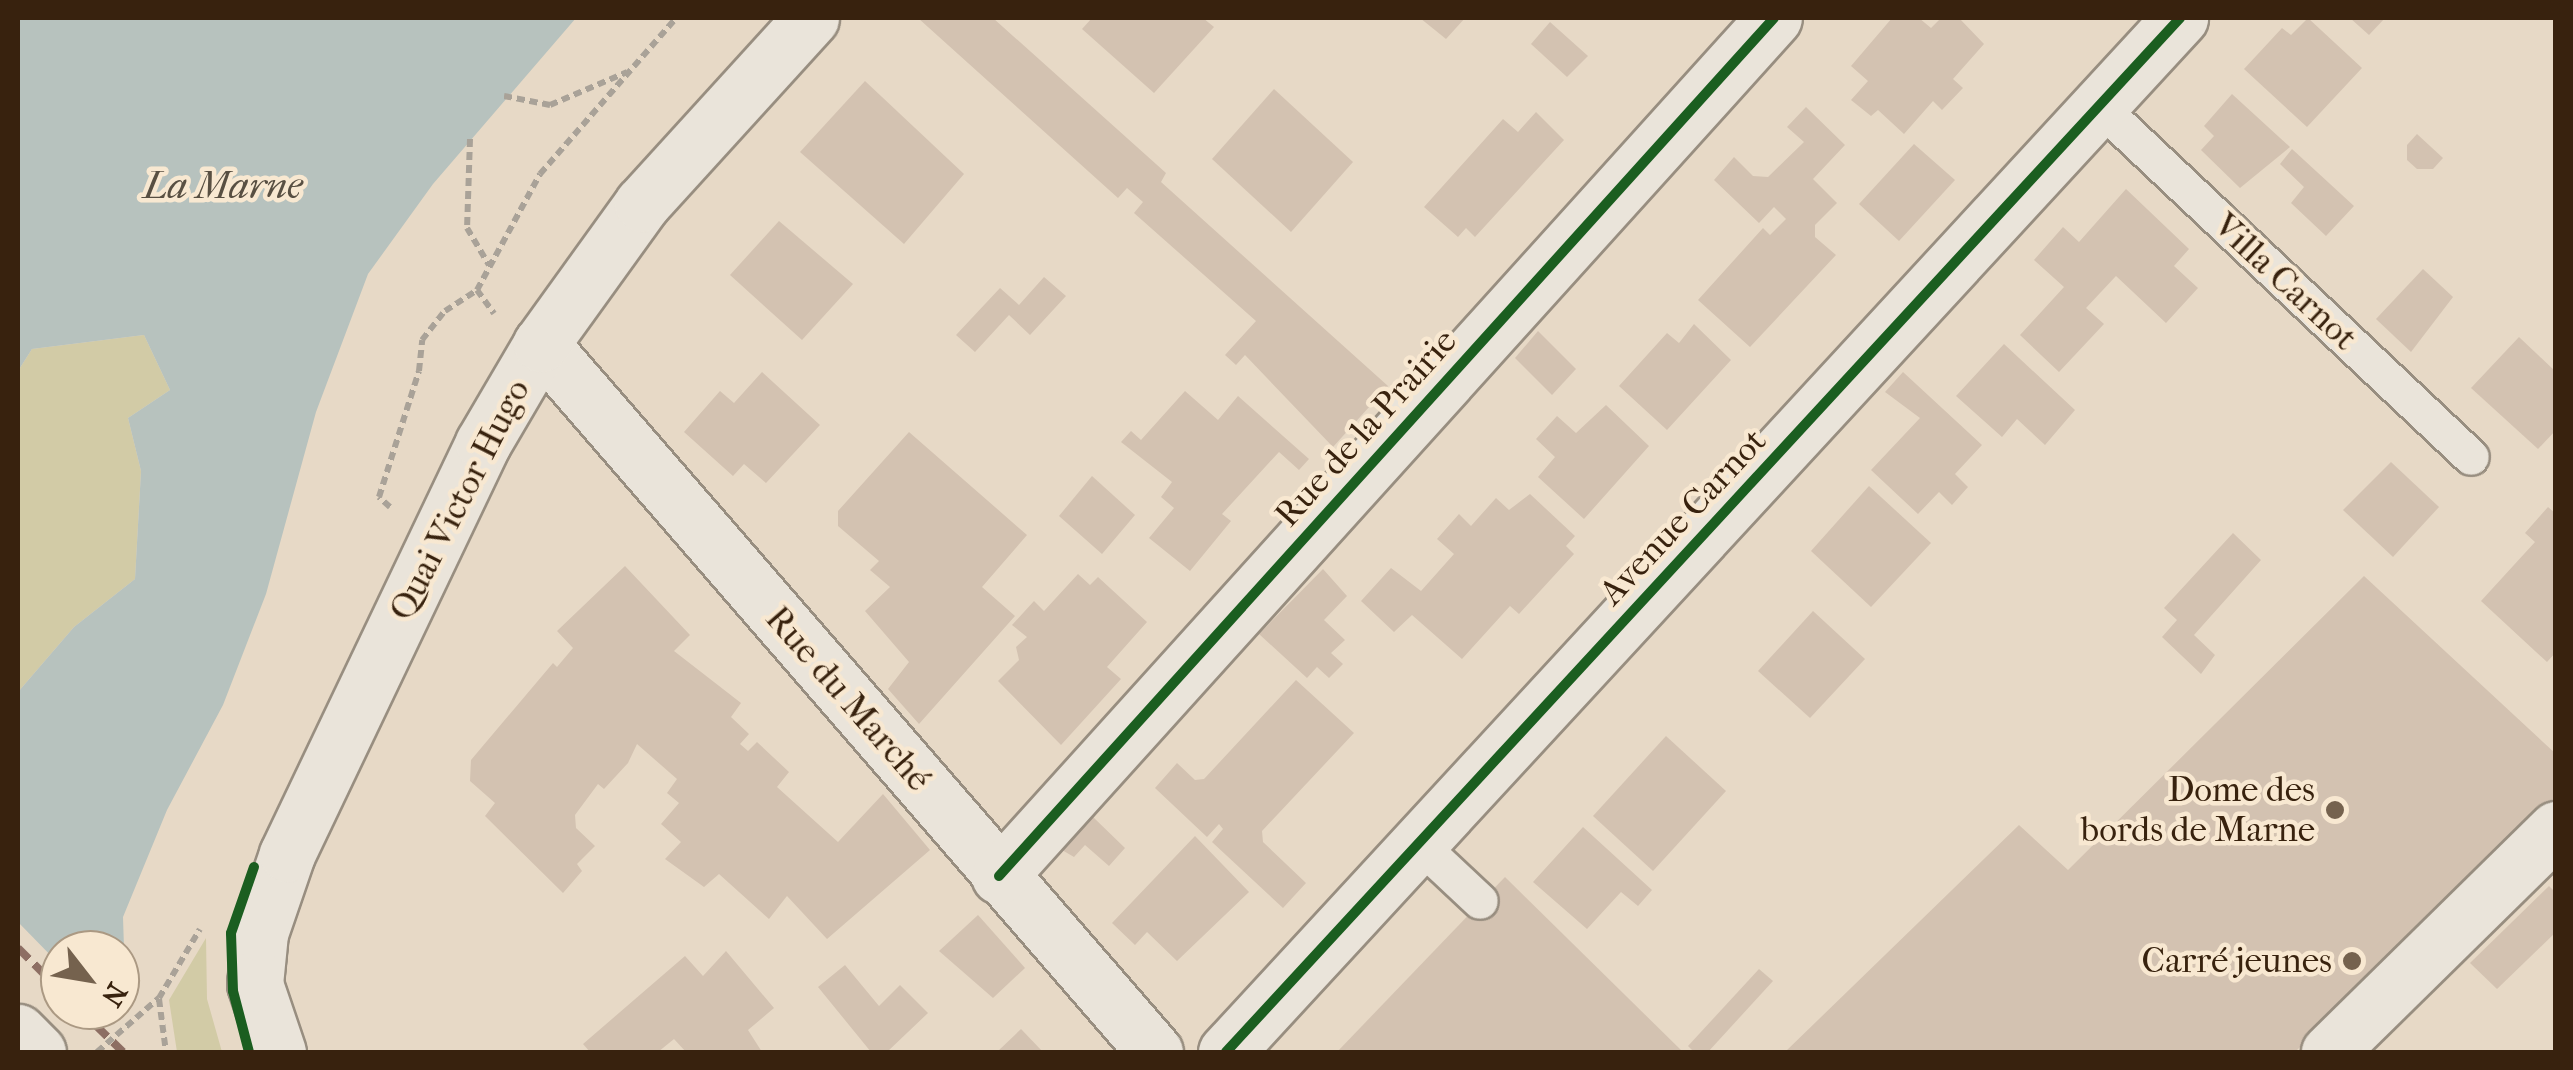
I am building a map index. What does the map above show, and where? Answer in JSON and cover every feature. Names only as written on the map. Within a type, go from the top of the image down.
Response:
[{"type":"street","name":"Quai Victor Hugo","points":[[278,1052],[256,984],[260,933],[287,854],[483,444],[520,331],[812,18]]},
{"type":"street","name":"Rue de la Prairie","points":[[999,876],[1774,18]]},
{"type":"street","name":"Avenue Carnot","points":[[1226,1052],[2180,18]]},
{"type":"street","name":"Rue du Marché","points":[[520,331],[1156,1052]]},
{"type":"street","points":[[2329,1052],[2556,829]]},
{"type":"street","points":[[18,1032],[38,1052]]},
{"type":"lane","name":"Villa Carnot","points":[[2099,106],[2472,457]]},
{"type":"lane","points":[[1431,832],[1480,901]]},
{"type":"path","points":[[400,513],[379,496],[419,370],[422,340],[445,312],[477,290],[540,174],[676,18]]},
{"type":"path","points":[[504,96],[550,105],[627,72]]},
{"type":"path","points":[[470,139],[466,228],[489,265]]},
{"type":"path","points":[[477,290],[520,331]]},
{"type":"path","points":[[96,1052],[159,998],[166,1052]]},
{"type":"shaded area","points":[[144,335],[170,390],[128,418],[141,471],[135,579],[74,627],[18,692],[18,371],[32,349]]},
{"type":"shaded area","points":[[206,938],[207,999],[222,1052],[177,1052],[169,1000]]},
{"type":"water","name":"La Marne","points":[[18,18],[576,18],[433,184],[368,274],[316,412],[266,594],[223,705],[167,810],[123,917],[123,930],[40,930],[40,1030],[18,1052],[18,692],[74,627],[135,579],[141,471],[128,418],[170,390],[144,335],[32,349],[18,371]]},
{"type":"pier","points":[[18,922],[40,945],[40,1030],[89,1030],[71,1052],[18,1052]]},
{"type":"building","points":[[918,18],[993,18],[1166,173],[1161,182],[1388,386],[1333,447],[1245,355],[1236,365],[1225,355],[1256,321],[1134,213],[1143,202],[1127,188],[1118,198]]},
{"type":"building","points":[[1092,18],[1203,18],[1214,27],[1154,93],[1082,29]]},
{"type":"building","points":[[1420,18],[1465,18],[1446,39]]},
{"type":"building","points":[[1892,18],[1919,18],[1931,28],[1941,18],[1959,18],[1984,44],[1953,79],[1963,88],[1942,110],[1933,101],[1904,134],[1878,110],[1871,116],[1851,100],[1868,81],[1851,66]]},
{"type":"building","points":[[2308,18],[2362,68],[2307,127],[2244,69],[2282,28],[2291,35]]},
{"type":"building","points":[[2350,18],[2385,18],[2369,35]]},
{"type":"building","points":[[1550,22],[1588,56],[1567,77],[1531,44]]},
{"type":"building","points":[[865,81],[964,174],[904,244],[800,152]]},
{"type":"building","points":[[1274,89],[1353,162],[1291,232],[1212,159]]},
{"type":"building","points":[[2232,94],[2290,147],[2240,188],[2201,150],[2214,136],[2204,126]]},
{"type":"building","points":[[1806,107],[1845,145],[1813,179],[1837,203],[1815,225],[1815,237],[1836,255],[1750,347],[1698,300],[1763,228],[1770,235],[1786,219],[1774,207],[1759,223],[1714,180],[1734,157],[1753,176],[1768,177],[1804,142],[1787,127]]},
{"type":"building","points":[[1536,112],[1564,140],[1475,237],[1466,228],[1458,237],[1424,207],[1503,119],[1518,132]]},
{"type":"building","points":[[2417,134],[2443,158],[2433,169],[2417,169],[2407,160],[2407,145]]},
{"type":"building","points":[[1914,144],[1955,180],[1899,241],[1859,204]]},
{"type":"building","points":[[2292,149],[2354,206],[2326,236],[2291,203],[2304,187],[2280,164]]},
{"type":"building","points":[[2126,189],[2189,249],[2174,266],[2198,288],[2166,323],[2116,276],[2086,308],[2104,324],[2059,372],[2020,335],[2064,287],[2034,260],[2063,227],[2079,242]]},
{"type":"building","points":[[779,221],[853,284],[802,340],[730,275]]},
{"type":"building","points":[[2423,269],[2453,297],[2411,352],[2376,319]]},
{"type":"building","points":[[1044,277],[1066,296],[1030,335],[1009,315],[975,352],[956,335],[1000,288],[1019,305]]},
{"type":"building","points":[[1694,324],[1731,360],[1667,430],[1619,386],[1667,333],[1679,343]]},
{"type":"building","points":[[1538,331],[1576,369],[1552,395],[1515,358]]},
{"type":"building","points":[[2519,337],[2556,372],[2556,430],[2538,449],[2471,388]]},
{"type":"building","points":[[2004,344],[2075,410],[2045,445],[2017,419],[2002,437],[1956,396]]},
{"type":"building","points":[[762,372],[820,425],[766,483],[744,464],[733,476],[684,432],[720,391],[734,403]]},
{"type":"building","points":[[1903,372],[1982,445],[1955,474],[1968,487],[1952,505],[1939,492],[1918,514],[1871,470],[1920,418],[1885,392]]},
{"type":"building","points":[[1185,391],[1218,420],[1238,396],[1309,459],[1299,470],[1279,452],[1222,514],[1231,521],[1190,571],[1149,538],[1174,508],[1161,497],[1172,482],[1121,442],[1131,431],[1141,440]]},
{"type":"building","points":[[1606,405],[1649,446],[1584,519],[1538,477],[1555,457],[1536,439],[1557,416],[1576,433]]},
{"type":"building","points":[[909,432],[1027,535],[982,587],[1015,616],[919,724],[888,689],[909,662],[865,611],[890,587],[870,570],[879,561],[838,526],[838,511]]},
{"type":"building","points":[[2391,462],[2439,507],[2393,557],[2343,510]]},
{"type":"building","points":[[1092,476],[1135,515],[1102,554],[1059,516]]},
{"type":"building","points":[[1869,486],[1931,543],[1871,607],[1811,551]]},
{"type":"building","points":[[1530,494],[1575,536],[1566,546],[1574,554],[1519,614],[1510,606],[1462,659],[1412,615],[1394,632],[1361,601],[1391,568],[1421,591],[1454,554],[1437,539],[1459,514],[1471,526],[1496,498],[1509,510]]},
{"type":"building","points":[[2548,507],[2556,514],[2556,652],[2547,662],[2481,601],[2535,542],[2525,533]]},
{"type":"building","points":[[2233,533],[2261,560],[2194,635],[2215,655],[2201,674],[2162,637],[2177,620],[2164,608]]},
{"type":"building","points":[[625,566],[690,635],[674,651],[741,703],[731,717],[749,734],[740,744],[748,751],[757,742],[789,772],[777,787],[838,842],[883,794],[930,850],[827,939],[787,896],[769,919],[719,874],[704,887],[665,859],[681,842],[661,824],[679,803],[667,793],[677,779],[637,744],[628,763],[604,789],[598,784],[575,815],[576,828],[595,846],[577,864],[582,871],[563,893],[485,816],[495,803],[470,781],[471,760],[553,663],[557,667],[573,648],[557,631]]},
{"type":"building","points":[[1323,569],[1347,596],[1324,620],[1345,640],[1331,653],[1343,664],[1329,678],[1317,667],[1307,678],[1259,634]]},
{"type":"building","points":[[1078,574],[1090,585],[1098,577],[1147,622],[1107,667],[1121,679],[1061,745],[998,681],[1019,660],[1016,647],[1027,637],[1012,625],[1034,601],[1044,611]]},
{"type":"building","name":"Dome des bords de Marne","points":[[2364,576],[2556,754],[2556,796],[2295,1052],[1785,1052],[2019,825],[2068,870]]},
{"type":"building","points":[[1813,611],[1865,659],[1810,718],[1758,671]]},
{"type":"building","points":[[1296,680],[1354,733],[1262,831],[1263,842],[1306,883],[1283,908],[1212,842],[1223,829],[1219,824],[1207,837],[1155,788],[1177,763],[1195,780],[1204,779]]},
{"type":"building","points":[[1666,736],[1726,791],[1653,871],[1593,816]]},
{"type":"building","points":[[1093,817],[1125,848],[1109,866],[1085,845],[1074,857],[1062,850]]},
{"type":"building","points":[[1583,827],[1652,890],[1638,906],[1621,892],[1587,929],[1533,882]]},
{"type":"building","points":[[1195,836],[1249,892],[1177,961],[1147,932],[1135,945],[1112,923]]},
{"type":"building","points":[[1505,877],[1683,1052],[1337,1052]]},
{"type":"building","points":[[2549,886],[2556,893],[2556,932],[2497,989],[2470,963]]},
{"type":"building","points":[[978,915],[1025,968],[993,998],[939,951]]},
{"type":"building","points":[[726,951],[774,1008],[748,1030],[762,1052],[686,1052],[674,1039],[658,1052],[590,1052],[583,1044],[685,956],[703,976]]},
{"type":"building","points":[[845,965],[879,1006],[900,985],[928,1013],[887,1052],[871,1052],[818,987]]},
{"type":"building","points":[[1759,969],[1773,981],[1708,1052],[1694,1052],[1688,1046]]},
{"type":"building","points":[[1021,1029],[1043,1052],[997,1052]]},
{"type":"marked path","points":[[18,948],[40,970]]},
{"type":"marked path","points":[[100,1030],[123,1052]]},
{"type":"cycle path","points":[[999,876],[1774,18]]},
{"type":"cycle path","points":[[1226,1052],[2180,18]]},
{"type":"cycle path","points":[[249,1052],[233,991],[231,933],[254,867]]},
{"type":"place","name":"Dome des bords de Marne","points":[[2335,810]]},
{"type":"place","name":"Carré jeunes","points":[[2352,961]]}]
